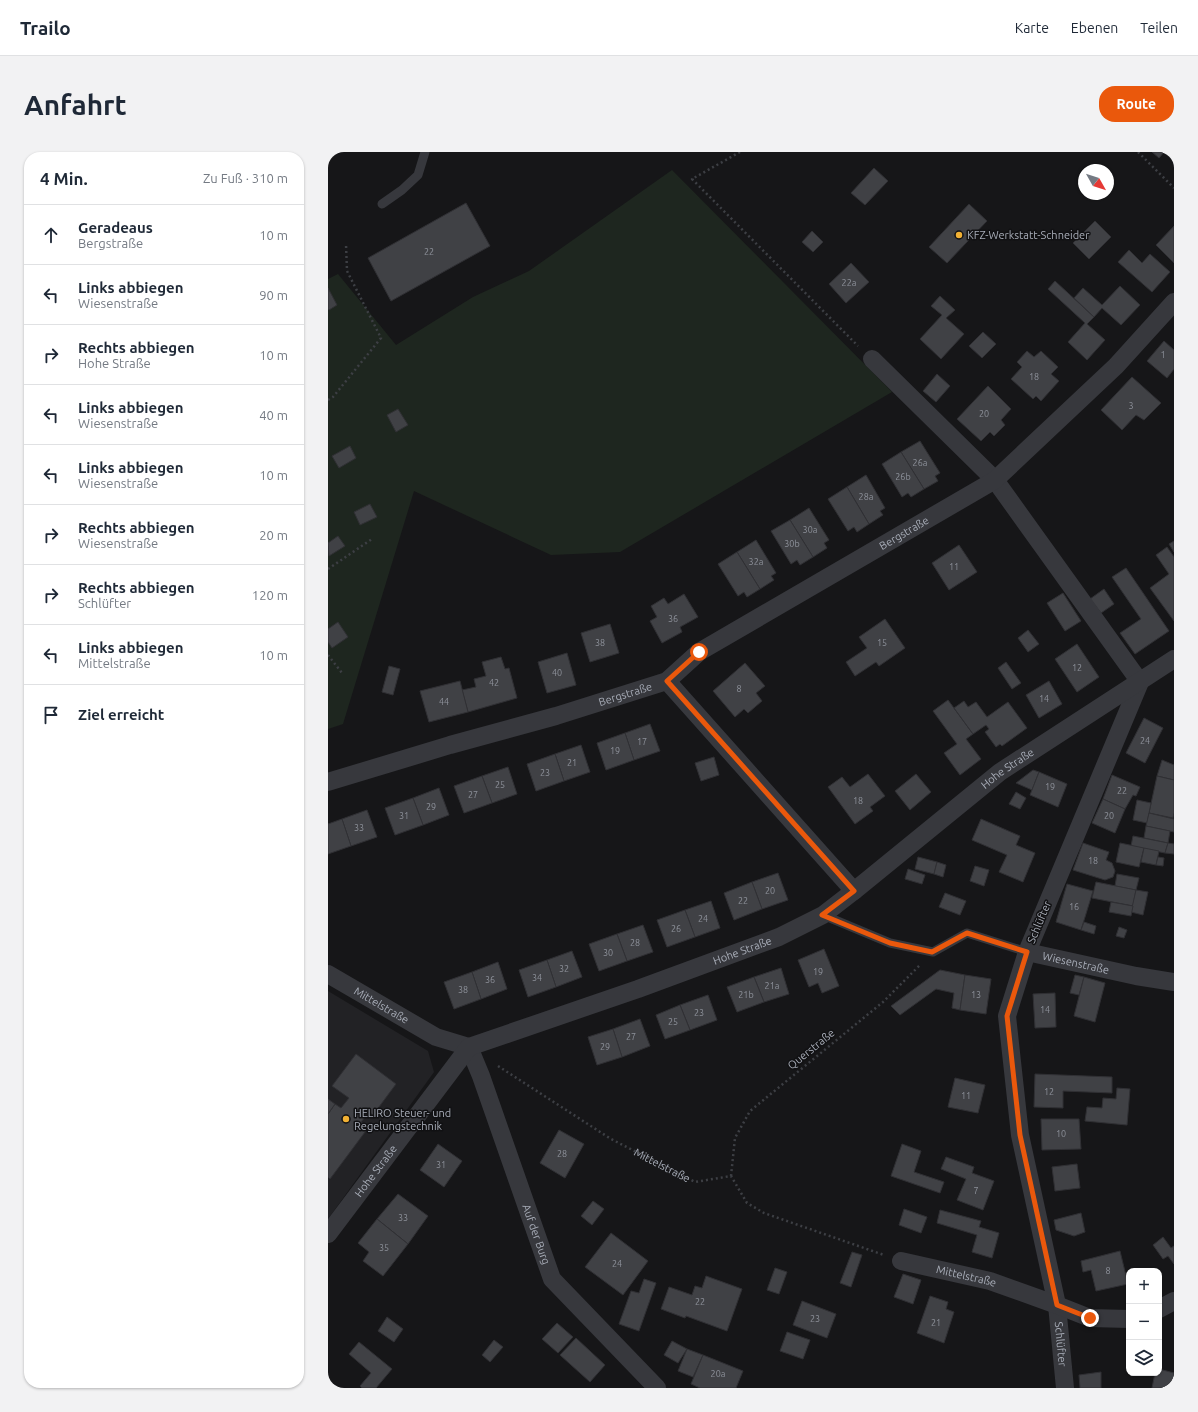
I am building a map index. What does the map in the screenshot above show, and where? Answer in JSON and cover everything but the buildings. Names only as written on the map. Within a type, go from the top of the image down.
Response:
[{"type":"street","name":"Bergstraße","points":[[328,782],[450,745],[556,716],[667,681],[699,652],[995,480],[1116,366],[1174,302]]},
{"type":"street","points":[[872,359],[995,480],[1140,682]]},
{"type":"street","name":"Hohe Straße","points":[[328,1234],[469,1047],[638,989],[779,937],[822,915],[854,891],[1000,772],[1174,659]]},
{"type":"street","points":[[667,681],[854,891]]},
{"type":"street","name":"Schlüfter","points":[[1065,1388],[1057,1305],[1020,1135],[1007,1016],[1027,952],[1140,682]]},
{"type":"street","name":"Wiesenstraße","points":[[1027,952],[1136,976],[1174,982]]},
{"type":"street","name":"Mittelstraße","points":[[328,974],[436,1037],[469,1047]]},
{"type":"street","name":"Auf der Burg","points":[[469,1047],[481,1076],[552,1279],[657,1388]]},
{"type":"street","name":"Mittelstraße","points":[[901,1261],[990,1282],[1090,1318],[1126,1319]]},
{"type":"street","points":[[1162,1307],[1174,1301]]},
{"type":"lane","points":[[382,204],[402,190],[418,175],[425,152]]},
{"type":"lane","points":[[822,915],[890,943],[932,952]]},
{"type":"lane","name":"Wiesenstraße","points":[[932,952],[967,933],[1027,952]]},
{"type":"path","points":[[740,152],[692,179],[872,359]]},
{"type":"path","points":[[1138,152],[1174,188]]},
{"type":"path","points":[[328,400],[334,397],[381,338],[347,271],[346,244]]},
{"type":"path","points":[[328,569],[372,539]]},
{"type":"path","points":[[328,655],[342,673]]},
{"type":"path","name":"Querstraße","points":[[731,1176],[735,1138],[750,1111],[883,1002],[932,952]]},
{"type":"path","name":"Mittelstraße","points":[[495,1064],[611,1139],[695,1182],[731,1176]]},
{"type":"path","points":[[731,1176],[747,1203],[764,1213],[901,1261]]},
{"type":"shaded area","points":[[672,170],[892,392],[620,552],[551,555],[414,491],[343,724],[328,729],[328,279],[338,274],[396,345],[473,297],[529,271]]},
{"type":"shaded area","points":[[328,991],[428,1051],[434,1072],[328,1219]]},
{"type":"place","name":"KFZ-Werkstatt-Schneider","points":[[959,235]]},
{"type":"place","name":"HELIRO Steuer- und Regelungstechnik","points":[[346,1119]]},
{"type":"route","points":[[699,652],[667,681],[842,880],[854,891],[822,915],[890,943],[932,952],[967,933],[1027,952],[1007,1016],[1020,1135],[1057,1305],[1090,1318]]}]
